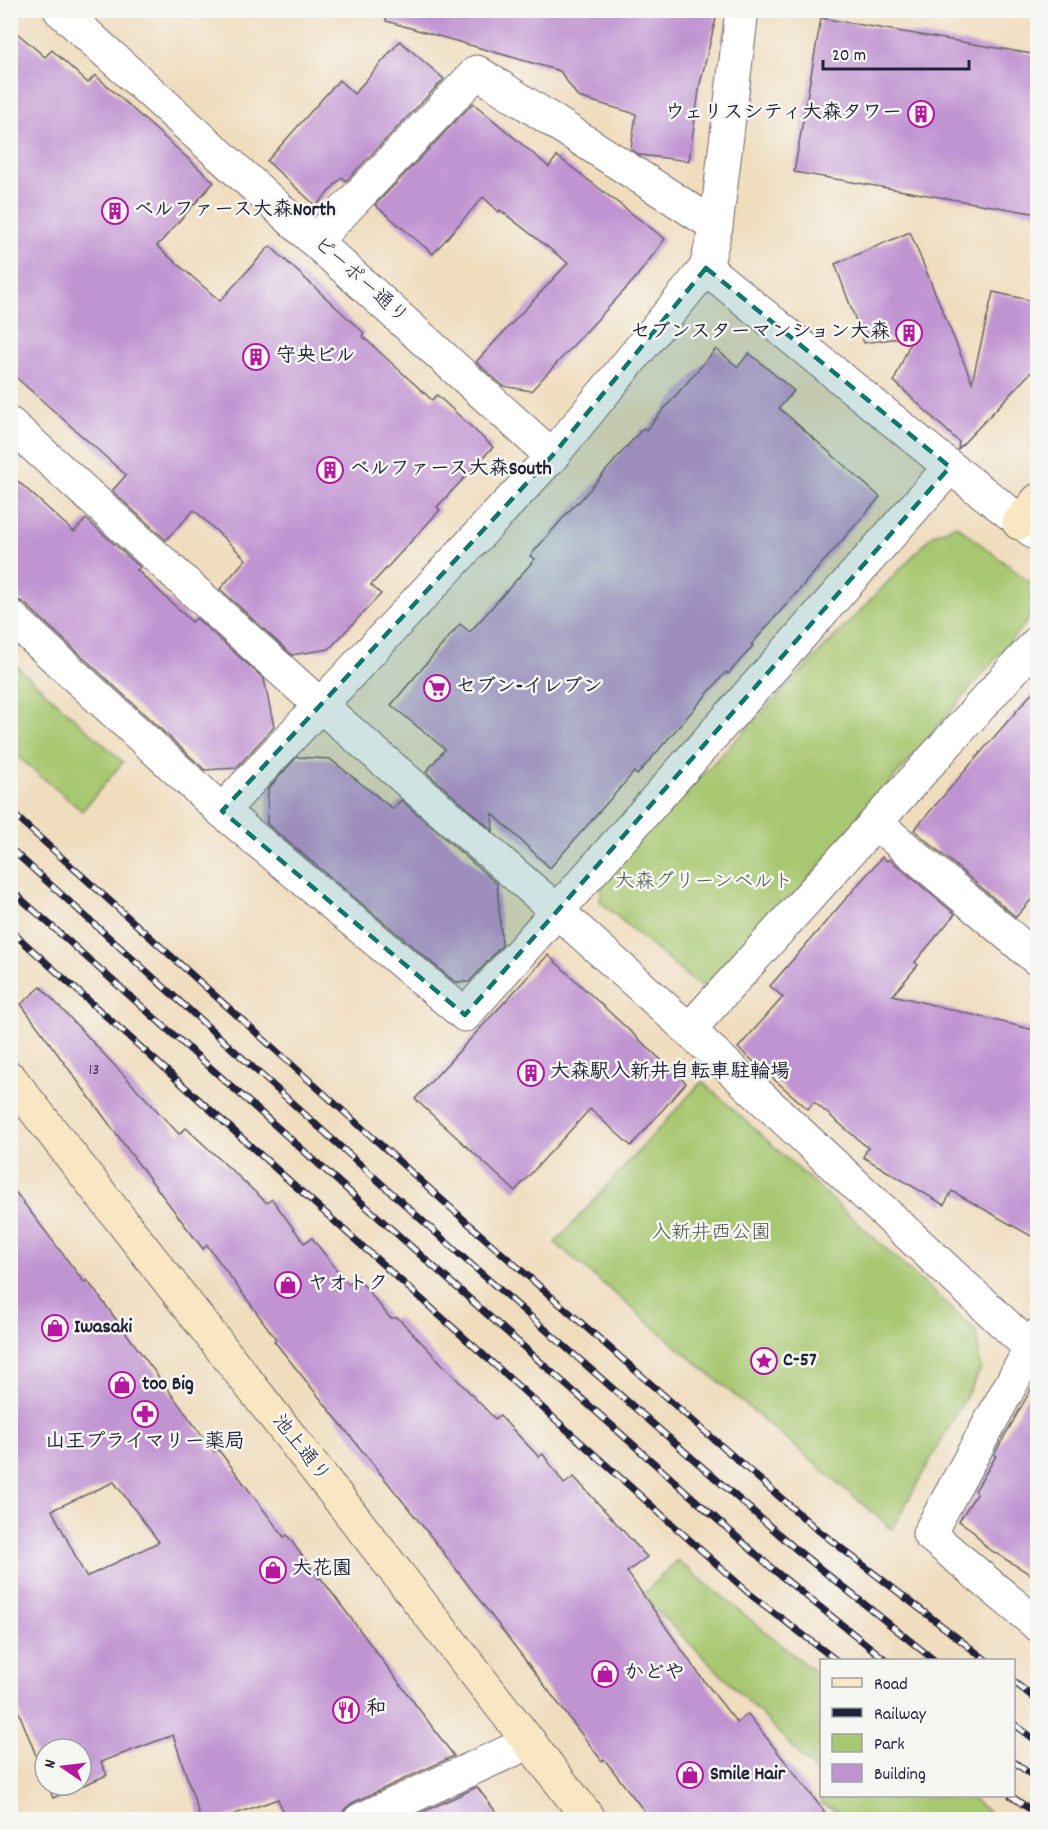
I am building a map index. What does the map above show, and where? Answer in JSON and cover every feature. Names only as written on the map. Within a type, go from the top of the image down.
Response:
[{"type":"main road","name":"池上通り","points":[[10,1078],[590,1820]]},
{"type":"street","name":"ピーポー通り","points":[[60,10],[552,456]]},
{"type":"street","points":[[222,811],[552,456],[706,268],[716,226],[742,10]]},
{"type":"street","points":[[315,241],[477,72],[716,226]]},
{"type":"street","points":[[706,268],[950,467],[1031,519]]},
{"type":"street","points":[[10,424],[321,706],[556,910],[1035,1346],[929,1534],[1038,1625]]},
{"type":"street","points":[[10,616],[222,811],[465,1015],[950,467]]},
{"type":"street","points":[[689,1030],[1038,642]]},
{"type":"street","points":[[876,823],[1038,960]]},
{"type":"street","points":[[360,1820],[530,1742]]},
{"type":"highlighted area","points":[[706,268],[950,467],[465,1015],[222,811],[552,456]]},
{"type":"green space","name":"大森グリーンベルト","points":[[956,525],[1032,584],[1030,618],[715,989],[695,983],[600,902],[602,879],[933,535]]},
{"type":"green space","points":[[10,660],[123,762],[82,811],[11,751]]},
{"type":"green space","name":"入新井西公園","points":[[702,1081],[976,1331],[981,1369],[892,1529],[555,1243]]},
{"type":"green space","points":[[677,1560],[820,1676],[820,1793],[816,1772],[642,1596]]},
{"type":"green space","points":[[821,1797],[969,1797],[998,1819],[852,1819],[822,1804]]},
{"type":"building","points":[[388,10],[718,10],[700,84],[689,161],[640,155],[631,149],[636,114],[578,97],[560,71],[386,21]]},
{"type":"building","name":"ウェリスシティ大森タワー","points":[[821,18],[1038,55],[1038,214],[794,172]]},
{"type":"building","points":[[10,27],[45,57],[52,50],[88,83],[95,75],[214,182],[157,246],[220,301],[270,246],[364,333],[362,336],[432,400],[437,395],[493,447],[437,507],[440,510],[371,585],[381,594],[329,649],[292,655],[220,589],[246,559],[194,510],[166,540],[112,491],[126,475],[10,372]]},
{"type":"building","points":[[400,41],[444,79],[346,181],[342,177],[316,206],[267,161],[339,80],[354,94]]},
{"type":"building","points":[[473,103],[549,167],[557,156],[665,239],[634,280],[531,391],[503,386],[476,362],[568,263],[500,210],[499,212],[483,197],[433,254],[375,205]]},
{"type":"building","name":"セブンスターマンション大森","points":[[910,232],[972,382],[993,292],[1038,302],[1038,365],[958,449],[959,442],[894,381],[913,336],[864,343],[835,264]]},
{"type":"building","points":[[716,349],[738,367],[749,353],[794,391],[779,408],[880,497],[751,645],[753,646],[728,674],[726,672],[637,775],[634,772],[550,868],[492,813],[493,831],[426,772],[445,749],[391,705],[460,624],[470,632],[535,559],[530,556],[643,428],[646,430]]},
{"type":"building","points":[[10,474],[74,532],[86,519],[140,567],[137,570],[192,622],[196,618],[264,679],[274,727],[236,768],[205,770],[23,602],[10,598]]},
{"type":"building","points":[[1038,686],[1038,892],[1016,917],[914,830]]},
{"type":"building","points":[[297,757],[330,759],[393,809],[401,800],[497,884],[502,945],[469,982],[455,982],[267,824],[268,789]]},
{"type":"building","points":[[882,857],[887,861],[889,859],[955,914],[915,962],[918,965],[893,995],[1038,1031],[1038,1240],[952,1191],[944,1205],[863,1157],[868,1148],[814,1102],[808,1109],[738,1048],[783,997],[770,986]]},
{"type":"building","name":"大森駅入新井自転車駐輪場","points":[[548,955],[686,1083],[631,1146],[590,1109],[515,1191],[415,1099]]},
{"type":"building","points":[[41,987],[179,1134],[186,1128],[267,1203],[272,1199],[304,1243],[312,1238],[348,1284],[357,1277],[390,1318],[398,1318],[495,1419],[499,1415],[539,1457],[543,1454],[564,1484],[574,1477],[647,1557],[627,1572],[701,1677],[737,1723],[748,1714],[831,1820],[651,1820],[604,1759],[602,1761],[433,1539],[274,1341],[276,1339],[207,1245],[203,1249],[21,1004]]},
{"type":"building","points":[[10,1185],[84,1282],[87,1280],[214,1452],[218,1449],[284,1537],[287,1535],[319,1579],[320,1577],[454,1756],[352,1803],[344,1810],[341,1820],[286,1820],[278,1799],[218,1820],[201,1820],[173,1735],[101,1762],[107,1775],[93,1781],[93,1737],[33,1737],[33,1748],[10,1690]],"holes":[[[114,1482],[159,1542],[86,1577],[52,1510]]]},
{"type":"building","points":[[1038,1377],[1038,1579],[987,1548],[972,1530],[959,1521],[977,1493],[975,1491]]},
{"type":"building","points":[[477,1787],[502,1820],[406,1820]]},
{"type":"railway","points":[[10,811],[481,1235],[814,1527],[985,1659]]},
{"type":"railway","points":[[10,848],[466,1260],[797,1550],[933,1659]]},
{"type":"railway","points":[[10,889],[775,1571],[885,1659]]},
{"type":"railway","points":[[10,930],[751,1595],[835,1659]]},
{"type":"railway","points":[[1015,1683],[1038,1701]]},
{"type":"railway","points":[[1015,1725],[1038,1742]]},
{"type":"railway","points":[[1015,1763],[1038,1780]]},
{"type":"railway","points":[[1012,1797],[1038,1815]]},
{"type":"place","name":"ウェリスシティ大森タワー","points":[[921,114]]},
{"type":"place","name":"ベルファース大森North","points":[[115,211]]},
{"type":"place","name":"セブンスターマンション大森","points":[[909,333]]},
{"type":"place","name":"守央ビル","points":[[256,357]]},
{"type":"place","name":"ベルファース大森South","points":[[330,470]]},
{"type":"place","name":"セブン-イレブン","points":[[437,688]]},
{"type":"place","name":"大森駅入新井自転車駐輪場","points":[[531,1073]]},
{"type":"place","name":"ヤオトク","points":[[288,1285]]},
{"type":"place","name":"Iwasaki","points":[[55,1328]]},
{"type":"place","name":"C-57","points":[[764,1361]]},
{"type":"place","name":"too Big","points":[[122,1385]]},
{"type":"place","name":"山王プライマリー薬局","points":[[145,1414]]},
{"type":"place","name":"大花園","points":[[273,1570]]},
{"type":"place","name":"かどや","points":[[605,1674]]},
{"type":"place","name":"和","points":[[346,1710]]},
{"type":"place","name":"Smile Hair","points":[[690,1775]]}]
